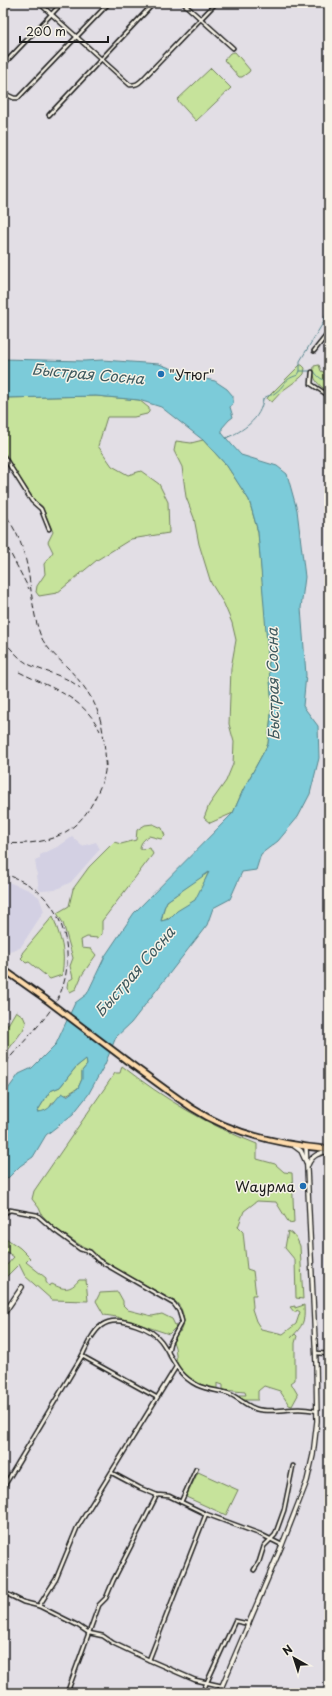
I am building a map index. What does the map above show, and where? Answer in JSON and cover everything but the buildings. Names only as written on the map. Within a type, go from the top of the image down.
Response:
[{"type":"highway","points":[[3,969],[193,1108],[240,1131],[292,1145],[329,1150]]},
{"type":"main road","points":[[292,1145],[301,1151],[308,1166]]},
{"type":"main road","points":[[219,1693],[282,1545],[307,1481],[313,1455],[317,1411],[316,1353],[306,1147]]},
{"type":"main road","points":[[308,1166],[310,1159],[314,1155],[329,1150]]},
{"type":"main road","points":[[3,1314],[22,1287]]},
{"type":"street","points":[[3,8],[11,3]]},
{"type":"street","points":[[39,3],[78,36],[130,85],[137,85],[216,3]]},
{"type":"street","points":[[3,64],[62,3]]},
{"type":"street","points":[[3,93],[14,98],[18,98],[109,3]]},
{"type":"street","points":[[49,115],[154,3]]},
{"type":"street","points":[[183,3],[200,20],[233,48]]},
{"type":"street","points":[[314,351],[329,332]]},
{"type":"street","points":[[312,372],[311,384],[329,396]]},
{"type":"street","points":[[3,455],[32,501],[41,509],[50,529]]},
{"type":"street","points":[[3,1214],[10,1210],[37,1215],[54,1230],[80,1249],[90,1252],[98,1260],[174,1304],[179,1311],[182,1321],[170,1343],[167,1353]]},
{"type":"street","points":[[3,1488],[82,1356],[90,1338],[100,1326],[110,1320],[126,1321],[143,1327],[161,1341],[176,1367],[189,1381],[199,1386],[228,1393],[255,1409],[272,1412],[299,1409],[317,1411]]},
{"type":"street","points":[[316,1353],[329,1354]]},
{"type":"street","points":[[82,1356],[156,1397]]},
{"type":"street","points":[[39,1606],[56,1579],[78,1528],[156,1397],[176,1367]]},
{"type":"street","points":[[254,1570],[259,1562],[264,1546],[276,1535],[284,1510],[293,1466]]},
{"type":"street","points":[[181,1502],[196,1469]]},
{"type":"street","points":[[112,1473],[157,1495],[169,1496],[206,1514],[260,1534],[282,1545]]},
{"type":"street","points":[[67,1693],[100,1605],[106,1598],[157,1495]]},
{"type":"street","points":[[149,1660],[206,1514]]},
{"type":"street","points":[[3,1592],[23,1602],[39,1606],[77,1625],[89,1633],[103,1636],[113,1643],[195,1680],[222,1686]]},
{"type":"street","points":[[202,1693],[235,1621],[249,1624]]},
{"type":"shaded area","points":[[72,837],[82,846],[96,842],[100,849],[71,882],[55,890],[39,890],[35,860],[40,859],[40,855],[59,846]]},
{"type":"shaded area","points":[[3,880],[29,890],[39,897],[44,911],[20,948],[5,952],[3,951]]},
{"type":"green space","points":[[235,52],[250,70],[242,77],[239,77],[224,60],[230,53]]},
{"type":"green space","points":[[211,68],[231,88],[196,121],[177,100]]},
{"type":"green space","points":[[300,365],[305,368],[304,374],[282,391],[272,402],[267,399],[268,397]]},
{"type":"green space","points":[[319,365],[321,371],[326,373],[329,371],[329,392],[315,379],[314,366]]},
{"type":"green space","points":[[96,396],[139,400],[149,408],[149,412],[147,414],[134,417],[107,417],[98,446],[112,466],[128,475],[141,471],[159,484],[168,502],[169,533],[131,539],[97,560],[57,593],[39,596],[36,592],[37,586],[45,574],[44,564],[53,552],[48,542],[53,532],[42,506],[35,501],[3,452],[3,398]]},
{"type":"green space","points":[[203,440],[227,466],[249,500],[258,532],[272,705],[268,744],[243,790],[233,813],[210,823],[204,818],[209,805],[226,781],[233,764],[234,742],[229,724],[231,668],[236,640],[232,623],[224,604],[211,583],[199,544],[194,518],[186,497],[182,467],[174,451],[176,441],[191,443]]},
{"type":"green space","points":[[153,824],[162,828],[165,836],[161,839],[149,836],[145,838],[140,849],[150,848],[153,854],[102,921],[102,934],[98,938],[87,937],[81,940],[82,948],[91,949],[96,955],[82,975],[76,989],[70,992],[67,987],[68,981],[73,978],[70,966],[73,958],[63,923],[57,913],[69,906],[73,889],[89,867],[114,842],[121,844],[136,840],[137,830],[145,825]]},
{"type":"green space","points":[[209,871],[195,900],[161,922],[167,901]]},
{"type":"green space","points":[[53,916],[62,945],[63,966],[62,975],[50,979],[29,962],[26,963],[21,958],[23,956],[22,953]]},
{"type":"green space","points":[[16,1011],[23,1016],[26,1023],[23,1030],[3,1057],[3,1033]]},
{"type":"green space","points":[[86,1059],[87,1065],[82,1071],[82,1079],[78,1088],[52,1103],[49,1109],[44,1112],[37,1112],[50,1091],[60,1087],[76,1067]]},
{"type":"green space","points":[[122,1066],[170,1100],[204,1120],[257,1144],[257,1159],[275,1164],[284,1172],[292,1173],[294,1222],[289,1223],[276,1202],[257,1201],[244,1211],[238,1227],[243,1232],[247,1269],[253,1271],[256,1295],[252,1295],[252,1309],[256,1321],[261,1329],[283,1334],[296,1324],[300,1312],[297,1310],[295,1313],[290,1307],[295,1306],[295,1308],[304,1305],[304,1316],[302,1323],[291,1338],[295,1334],[297,1336],[295,1343],[295,1380],[291,1383],[298,1395],[292,1406],[289,1405],[280,1391],[264,1386],[258,1391],[258,1400],[242,1400],[237,1396],[246,1395],[245,1392],[223,1390],[223,1385],[217,1383],[217,1389],[195,1382],[185,1376],[178,1366],[173,1342],[178,1331],[180,1332],[183,1324],[183,1313],[179,1305],[99,1259],[91,1250],[80,1245],[56,1229],[42,1215],[32,1199],[34,1191],[115,1073],[120,1073]]},
{"type":"green space","points":[[288,1231],[296,1237],[300,1246],[303,1299],[296,1298],[295,1260],[285,1248]]},
{"type":"green space","points":[[3,1236],[20,1248],[30,1258],[26,1262],[46,1278],[46,1282],[49,1286],[52,1284],[63,1288],[70,1288],[79,1280],[86,1280],[88,1301],[52,1300],[25,1276],[19,1264],[3,1280],[3,1266],[5,1267],[14,1257],[3,1249]]},
{"type":"green space","points":[[118,1292],[123,1301],[123,1305],[128,1310],[152,1316],[162,1314],[172,1319],[176,1327],[169,1334],[117,1317],[104,1315],[96,1301],[100,1293]]},
{"type":"green space","points":[[198,1472],[238,1490],[226,1515],[186,1497]]},
{"type":"water","name":"Быстрая Сосна","points":[[3,359],[102,360],[159,364],[192,376],[215,381],[227,389],[233,396],[233,403],[230,407],[233,417],[222,428],[222,433],[241,455],[277,466],[287,474],[297,510],[305,577],[301,608],[306,675],[303,706],[318,726],[319,758],[310,794],[298,817],[278,841],[261,854],[256,870],[242,872],[230,899],[213,908],[207,925],[131,1023],[116,1037],[105,1064],[88,1095],[73,1114],[46,1135],[33,1157],[20,1166],[3,1183],[3,1096],[19,1074],[32,1068],[56,1044],[75,1003],[87,994],[105,956],[134,913],[233,813],[243,790],[268,744],[272,705],[258,532],[249,500],[227,466],[203,440],[161,407],[139,400],[96,396],[3,398]],"holes":[[[209,872],[195,900],[177,911],[169,919],[161,921],[167,901]],[[86,1059],[87,1065],[82,1071],[82,1079],[78,1088],[67,1096],[62,1093],[51,1106],[41,1112],[37,1112],[50,1091],[60,1087],[76,1067]]]},
{"type":"waterway","points":[[226,438],[245,428],[259,413],[263,399],[275,393],[289,379],[298,375],[300,371],[300,361],[323,323],[329,305]]},
{"type":"waterway","points":[[300,371],[314,371],[320,378],[329,380]]},
{"type":"railway","points":[[3,510],[14,528],[22,547],[28,568],[34,613],[42,639],[53,653],[80,681],[94,703],[101,724],[106,766]]},
{"type":"railway","points":[[3,539],[29,589]]},
{"type":"railway","points":[[3,640],[26,663],[63,677],[81,689]]},
{"type":"railway","points":[[19,672],[66,695],[76,702],[93,719],[100,731]]},
{"type":"railway","points":[[3,843],[33,843],[46,840],[58,836],[80,821],[89,810],[102,783],[105,761]]},
{"type":"railway","points":[[3,873],[32,887],[50,904],[63,930],[67,958],[63,987],[57,1000],[38,1026],[3,1066]]},
{"type":"place","name":"\"Утюг\"","points":[[161,374]]},
{"type":"place","name":"Wаурма","points":[[303,1186]]}]
